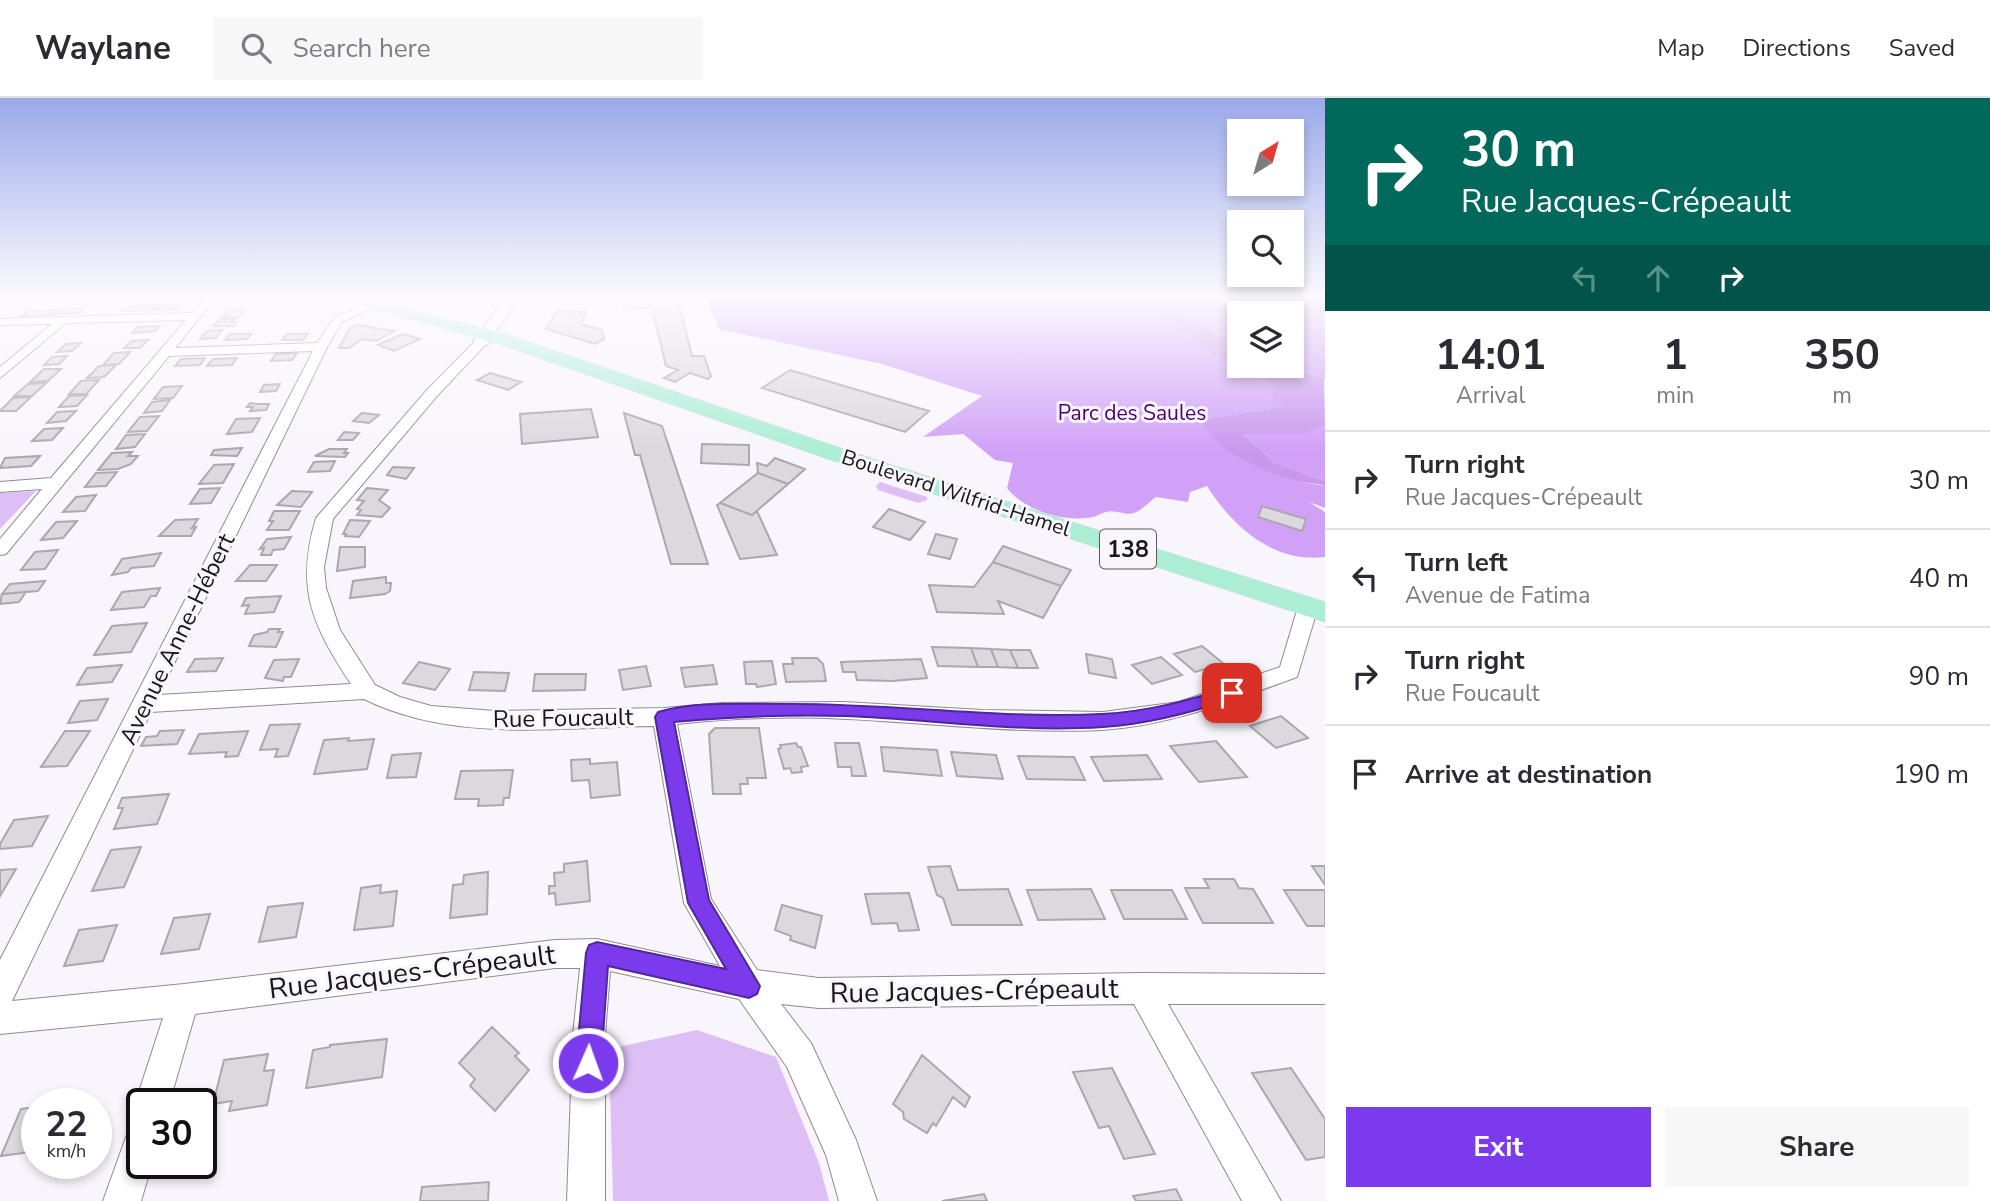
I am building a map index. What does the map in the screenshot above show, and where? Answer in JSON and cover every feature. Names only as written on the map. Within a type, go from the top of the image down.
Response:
[{"type":"main road","name":"Boulevard Wilfrid-Hamel","points":[[522,348],[582,365],[628,384],[862,463],[1316,610]]},
{"type":"street","points":[[0,374],[30,348]]},
{"type":"street","points":[[0,550],[169,348]]},
{"type":"street","points":[[166,352],[275,348]]},
{"type":"street","name":"Avenue Anne-Hébert","points":[[0,992],[10,954],[145,704],[320,348]]},
{"type":"street","points":[[368,691],[348,662],[322,610],[314,587],[316,542],[325,518],[432,393],[474,348]]},
{"type":"street","points":[[0,487],[55,484]]},
{"type":"street","name":"Rue Foucault","points":[[145,704],[368,691],[392,703],[431,715],[495,720],[664,717],[722,711],[844,710],[982,719],[1103,721],[1181,710],[1289,673],[1316,610]]},
{"type":"street","points":[[664,717],[698,903],[749,986],[799,1055],[843,1153],[858,1201]]},
{"type":"street","points":[[586,1201],[589,1035],[597,953]]},
{"type":"street","name":"Rue Jacques-Crépeault","points":[[0,1018],[184,1000],[555,954],[597,953],[749,986],[819,993],[1142,988],[1325,989]]},
{"type":"street","points":[[1142,988],[1262,1201]]},
{"type":"street","points":[[157,1088],[184,1000]]},
{"type":"street","points":[[122,1201],[129,1179]]},
{"type":"shaded area","points":[[1206,348],[1227,348],[1227,361],[1216,356]]},
{"type":"shaded area","points":[[1304,372],[1324,378],[1325,426],[1302,434],[1243,434],[1275,463],[1325,481],[1325,486],[1296,481],[1240,458],[1217,441],[1201,420],[1283,407],[1270,394],[1276,385],[1262,378],[1304,378]]},
{"type":"shaded area","points":[[880,482],[927,497],[927,500],[918,503],[878,490],[876,486]]},
{"type":"shaded area","points":[[36,491],[0,529],[0,493]]},
{"type":"shaded area","points":[[697,1030],[776,1057],[819,1163],[829,1201],[613,1201],[609,1049]]},
{"type":"green space","name":"Parc des Saules","points":[[810,348],[1206,348],[1227,361],[1227,378],[1262,378],[1276,385],[1284,407],[1201,420],[1295,481],[1325,486],[1325,508],[1309,502],[1325,512],[1325,557],[1288,554],[1256,539],[1229,515],[1207,486],[1190,492],[1188,502],[1156,497],[1131,514],[1109,511],[1092,517],[1065,518],[1032,508],[1007,488],[1013,463],[995,460],[963,434],[923,437],[982,396],[882,364]]},
{"type":"green space","points":[[1304,348],[1325,348],[1325,382],[1324,378],[1304,372]]},
{"type":"green space","points":[[1325,426],[1325,481],[1275,463],[1242,433],[1302,433]]},
{"type":"building","points":[[61,348],[75,348],[72,351],[57,352]]},
{"type":"building","points":[[662,348],[690,348],[692,356],[704,356],[711,376],[708,379],[690,373],[675,382],[664,378],[678,370],[666,366]]},
{"type":"building","points":[[130,352],[119,364],[103,365],[114,353]]},
{"type":"building","points":[[297,353],[292,360],[271,361],[276,354]]},
{"type":"building","points":[[67,356],[59,364],[44,365],[52,357]]},
{"type":"building","points":[[205,358],[200,365],[175,366],[181,359]]},
{"type":"building","points":[[237,358],[232,365],[207,366],[213,359]]},
{"type":"building","points":[[116,365],[104,377],[87,378],[99,366]]},
{"type":"building","points":[[44,369],[61,369],[48,381],[30,382]]},
{"type":"building","points":[[790,370],[929,411],[905,432],[762,388]]},
{"type":"building","points":[[490,373],[521,382],[508,390],[477,380]]},
{"type":"building","points":[[99,380],[86,394],[69,394],[81,381]]},
{"type":"building","points":[[46,383],[32,396],[14,396],[28,384]]},
{"type":"building","points":[[280,384],[276,391],[260,392],[264,385]]},
{"type":"building","points":[[182,386],[173,398],[154,399],[163,387]]},
{"type":"building","points":[[87,395],[77,406],[59,407],[69,396]]},
{"type":"building","points":[[31,397],[16,411],[0,411],[13,398]]},
{"type":"building","points":[[170,400],[162,411],[144,413],[152,402]]},
{"type":"building","points":[[250,403],[269,404],[266,410],[250,411],[253,407],[247,407]]},
{"type":"building","points":[[591,409],[598,437],[522,444],[520,414]]},
{"type":"building","points":[[76,411],[66,421],[47,423],[57,412]]},
{"type":"building","points":[[362,413],[379,415],[369,423],[353,421]]},
{"type":"building","points":[[624,413],[662,426],[708,564],[671,564],[640,455],[635,455]]},
{"type":"building","points":[[159,416],[147,431],[128,432],[140,417]]},
{"type":"building","points":[[260,418],[252,432],[227,434],[236,419]]},
{"type":"building","points":[[63,428],[52,440],[32,441],[44,429]]},
{"type":"building","points":[[344,432],[359,433],[353,440],[338,440]]},
{"type":"building","points":[[145,434],[135,447],[116,449],[126,435]]},
{"type":"building","points":[[702,444],[749,445],[749,465],[701,463]]},
{"type":"building","points":[[242,448],[237,456],[211,455],[214,450]]},
{"type":"building","points":[[329,449],[347,449],[344,453],[348,453],[345,457],[315,456]]},
{"type":"building","points":[[132,452],[128,456],[138,456],[131,464],[118,469],[98,470],[112,453]]},
{"type":"building","points":[[40,456],[31,466],[0,468],[5,458]]},
{"type":"building","points":[[775,458],[805,469],[788,484],[758,473],[757,463],[767,466]]},
{"type":"building","points":[[335,461],[330,471],[308,472],[314,462]]},
{"type":"building","points":[[234,464],[223,483],[199,484],[214,465]]},
{"type":"building","points":[[393,467],[414,468],[406,479],[387,475]]},
{"type":"building","points":[[117,472],[106,486],[85,487],[96,473]]},
{"type":"building","points":[[758,473],[788,484],[752,515],[720,503]]},
{"type":"building","points":[[220,488],[211,503],[190,504],[200,489]]},
{"type":"building","points":[[367,488],[388,490],[379,500],[390,508],[382,517],[357,515],[361,510],[357,509],[364,501],[357,500]]},
{"type":"building","points":[[292,491],[312,492],[301,507],[277,505]]},
{"type":"building","points":[[96,495],[85,511],[63,512],[76,497]]},
{"type":"building","points":[[720,503],[752,515],[757,511],[777,555],[740,559],[717,505]]},
{"type":"building","points":[[1262,506],[1306,519],[1302,531],[1258,517]]},
{"type":"building","points":[[889,509],[925,522],[910,540],[873,527]]},
{"type":"building","points":[[274,511],[300,511],[289,530],[267,530],[273,521],[269,521]]},
{"type":"building","points":[[198,519],[192,528],[196,527],[191,536],[159,536],[175,520]]},
{"type":"building","points":[[350,520],[370,521],[359,537],[345,536],[346,534],[343,534]]},
{"type":"building","points":[[77,521],[63,538],[41,540],[56,522]]},
{"type":"building","points":[[936,534],[957,539],[950,559],[928,554]]},
{"type":"building","points":[[291,537],[284,549],[273,550],[271,555],[261,555],[264,548],[260,549],[267,539]]},
{"type":"building","points":[[1003,546],[1071,570],[1061,586],[993,562]]},
{"type":"building","points":[[340,547],[365,547],[365,567],[337,571]]},
{"type":"building","points":[[58,550],[45,569],[21,570],[35,552]]},
{"type":"building","points":[[161,553],[154,566],[131,568],[128,572],[112,575],[122,559]]},
{"type":"building","points":[[993,562],[1061,586],[1043,618],[998,601],[1004,614],[937,612],[929,585],[974,587]]},
{"type":"building","points":[[250,565],[277,565],[266,581],[236,581]]},
{"type":"building","points":[[386,577],[386,583],[391,583],[390,591],[385,594],[350,598],[353,581]]},
{"type":"building","points":[[45,581],[38,591],[2,594],[10,584]]},
{"type":"building","points":[[160,588],[144,607],[111,610],[122,592]]},
{"type":"building","points":[[26,592],[19,602],[0,604],[2,594]]},
{"type":"building","points":[[281,596],[274,612],[245,614],[249,605],[242,606],[246,598]]},
{"type":"building","points":[[147,623],[131,652],[94,655],[112,626]]},
{"type":"building","points":[[269,629],[280,629],[278,632],[283,632],[276,647],[249,646],[254,635]]},
{"type":"building","points":[[1202,646],[1224,664],[1195,672],[1174,654]]},
{"type":"building","points":[[932,647],[971,648],[978,667],[938,666]]},
{"type":"building","points":[[971,648],[991,649],[998,667],[978,667]]},
{"type":"building","points":[[991,649],[1010,650],[1018,668],[998,667]]},
{"type":"building","points":[[1010,650],[1030,650],[1038,668],[1018,668]]},
{"type":"building","points":[[1086,654],[1112,659],[1116,678],[1089,673]]},
{"type":"building","points":[[1161,657],[1182,675],[1152,684],[1132,665]]},
{"type":"building","points":[[223,658],[216,671],[187,672],[195,659]]},
{"type":"building","points":[[792,658],[817,658],[823,664],[826,681],[786,682],[783,664],[793,664]]},
{"type":"building","points":[[299,659],[291,677],[284,677],[283,681],[265,678],[274,660]]},
{"type":"building","points":[[921,659],[927,678],[892,681],[857,680],[855,672],[843,672],[841,662]]},
{"type":"building","points":[[772,661],[776,684],[757,687],[756,684],[746,684],[744,662]]},
{"type":"building","points":[[419,662],[450,669],[435,690],[403,683]]},
{"type":"building","points":[[122,665],[112,682],[77,685],[87,668]]},
{"type":"building","points":[[713,665],[717,684],[685,687],[681,668]]},
{"type":"building","points":[[646,666],[651,686],[623,690],[619,670]]},
{"type":"building","points":[[474,672],[509,673],[505,691],[469,690]]},
{"type":"building","points":[[535,674],[586,674],[585,690],[533,691]]},
{"type":"building","points":[[108,699],[97,720],[68,723],[80,701]]},
{"type":"building","points":[[1281,716],[1308,738],[1276,748],[1250,726]]},
{"type":"building","points":[[300,724],[288,756],[275,757],[278,749],[260,750],[270,725]]},
{"type":"building","points":[[715,728],[759,728],[766,778],[747,778],[748,784],[740,784],[741,794],[713,794],[709,734]]},
{"type":"building","points":[[184,730],[177,744],[141,746],[146,737],[157,736],[160,731]]},
{"type":"building","points":[[65,731],[90,731],[67,766],[41,767]]},
{"type":"building","points":[[248,731],[238,756],[225,757],[227,752],[189,754],[199,734]]},
{"type":"building","points":[[349,738],[348,741],[374,739],[367,769],[314,774],[324,740]]},
{"type":"building","points":[[1216,741],[1247,777],[1199,782],[1170,746]]},
{"type":"building","points":[[796,743],[801,747],[808,766],[801,767],[802,772],[792,773],[790,768],[784,769],[778,749],[781,748],[780,745]]},
{"type":"building","points":[[835,743],[859,743],[866,776],[852,776],[851,767],[838,767]]},
{"type":"building","points":[[881,747],[937,750],[942,776],[884,771]]},
{"type":"building","points":[[951,752],[996,755],[1003,779],[957,776]]},
{"type":"building","points":[[421,753],[416,777],[387,778],[392,755]]},
{"type":"building","points":[[1147,755],[1162,779],[1104,781],[1091,757]]},
{"type":"building","points":[[1018,756],[1074,757],[1085,780],[1027,779]]},
{"type":"building","points":[[590,759],[590,764],[617,762],[620,795],[591,798],[589,780],[572,781],[571,760]]},
{"type":"building","points":[[513,770],[509,798],[504,798],[503,805],[478,806],[479,799],[455,799],[461,771]]},
{"type":"building","points":[[169,794],[157,824],[114,829],[123,808],[118,808],[122,798]]},
{"type":"building","points":[[48,816],[32,846],[0,849],[0,844],[14,820]]},
{"type":"building","points":[[141,847],[124,887],[92,891],[111,850]]},
{"type":"building","points":[[587,861],[590,901],[556,905],[555,893],[549,894],[549,886],[555,886],[554,873],[564,872],[564,864]]},
{"type":"building","points":[[950,866],[958,890],[1008,889],[1022,925],[952,925],[943,898],[937,895],[928,867]]},
{"type":"building","points":[[1312,866],[1325,866],[1325,885]]},
{"type":"building","points":[[16,869],[0,896],[0,870]]},
{"type":"building","points":[[488,872],[487,914],[450,918],[453,885],[463,884],[464,875]]},
{"type":"building","points":[[1204,879],[1234,879],[1239,888],[1253,889],[1273,923],[1203,923],[1185,888],[1209,888]]},
{"type":"building","points":[[381,885],[380,893],[397,891],[393,926],[354,930],[361,888]]},
{"type":"building","points":[[1091,889],[1105,919],[1038,920],[1027,890]]},
{"type":"building","points":[[1111,890],[1172,890],[1187,919],[1124,919]]},
{"type":"building","points":[[1284,890],[1325,890],[1325,926],[1307,926]]},
{"type":"building","points":[[909,893],[919,930],[899,931],[897,923],[872,924],[865,894]]},
{"type":"building","points":[[303,903],[296,937],[259,942],[268,907]]},
{"type":"building","points":[[782,905],[822,916],[815,948],[790,940],[791,936],[775,930]]},
{"type":"building","points":[[210,914],[199,949],[161,954],[174,918]]},
{"type":"building","points":[[117,925],[103,961],[64,966],[79,930]]},
{"type":"building","points":[[492,1027],[519,1053],[515,1056],[529,1070],[495,1111],[470,1086],[475,1079],[459,1063]]},
{"type":"building","points":[[387,1039],[382,1077],[306,1088],[313,1050],[330,1045]]},
{"type":"building","points":[[268,1054],[264,1071],[274,1070],[267,1105],[229,1111],[232,1101],[217,1103],[217,1088],[224,1060]]},
{"type":"building","points":[[922,1055],[970,1097],[965,1107],[953,1097],[936,1126],[933,1123],[927,1133],[904,1119],[903,1112],[893,1104]]},
{"type":"building","points":[[1112,1068],[1155,1154],[1124,1159],[1109,1126],[1099,1128],[1073,1072]]},
{"type":"building","points":[[1291,1068],[1325,1119],[1325,1157],[1306,1160],[1252,1073]]},
{"type":"building","points":[[21,1109],[21,1153],[1,1156]]},
{"type":"building","points":[[489,1182],[488,1201],[420,1201],[422,1187]]},
{"type":"building","points":[[1176,1189],[1182,1201],[1136,1201],[1133,1196]]},
{"type":"building","points":[[984,1194],[987,1201],[942,1201]]},
{"type":"route","points":[[588,1063],[597,953],[749,986],[698,903],[664,717],[722,711],[844,710],[982,719],[1103,721],[1181,710],[1232,693]]}]
